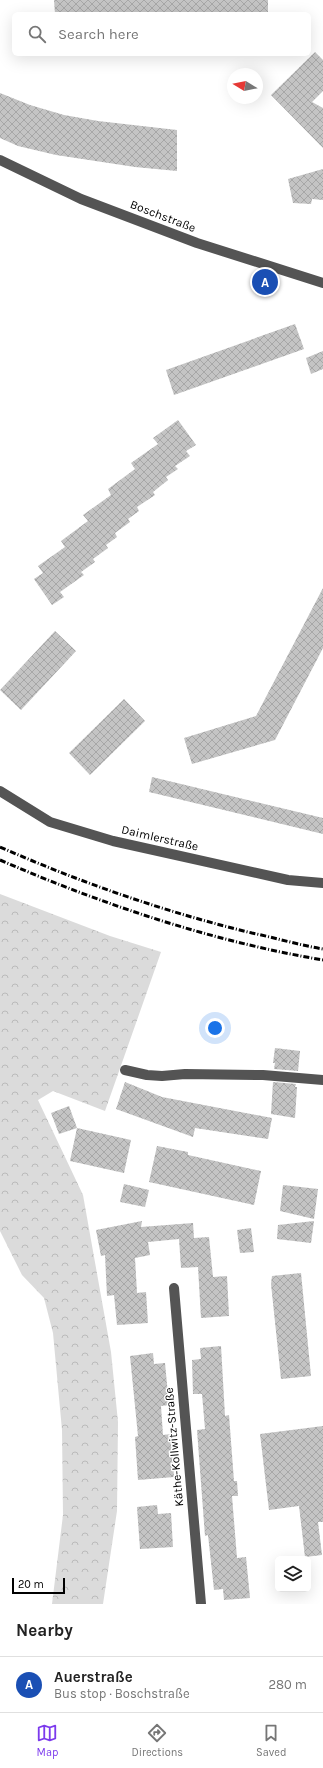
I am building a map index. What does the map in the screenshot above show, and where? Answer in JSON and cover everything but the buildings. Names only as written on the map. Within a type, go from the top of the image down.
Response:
[{"type":"street","name":"Boschstraße","points":[[0,160],[81,199],[197,243],[323,283]]},
{"type":"street","name":"Daimlerstraße","points":[[0,791],[50,822],[113,841],[288,880],[323,883]]},
{"type":"street","points":[[124,1070],[147,1075],[162,1076],[185,1074],[263,1074],[323,1080]]},
{"type":"street","name":"Käthe-Kollwitz-Straße","points":[[174,1288],[200,1604]]},
{"type":"green space","points":[[0,894],[110,936],[161,952],[105,1111],[53,1091],[38,1100],[83,1195],[111,1352],[118,1422],[117,1511],[103,1604],[52,1604],[63,1515],[62,1430],[53,1333],[44,1298],[22,1275],[0,1231]]},
{"type":"railway","points":[[0,847],[62,873],[124,896],[187,916],[323,949]]},
{"type":"railway","points":[[0,860],[79,892],[158,920],[240,943],[323,960]]},
{"type":"place","name":"Auerstraße","points":[[265,282]]}]
